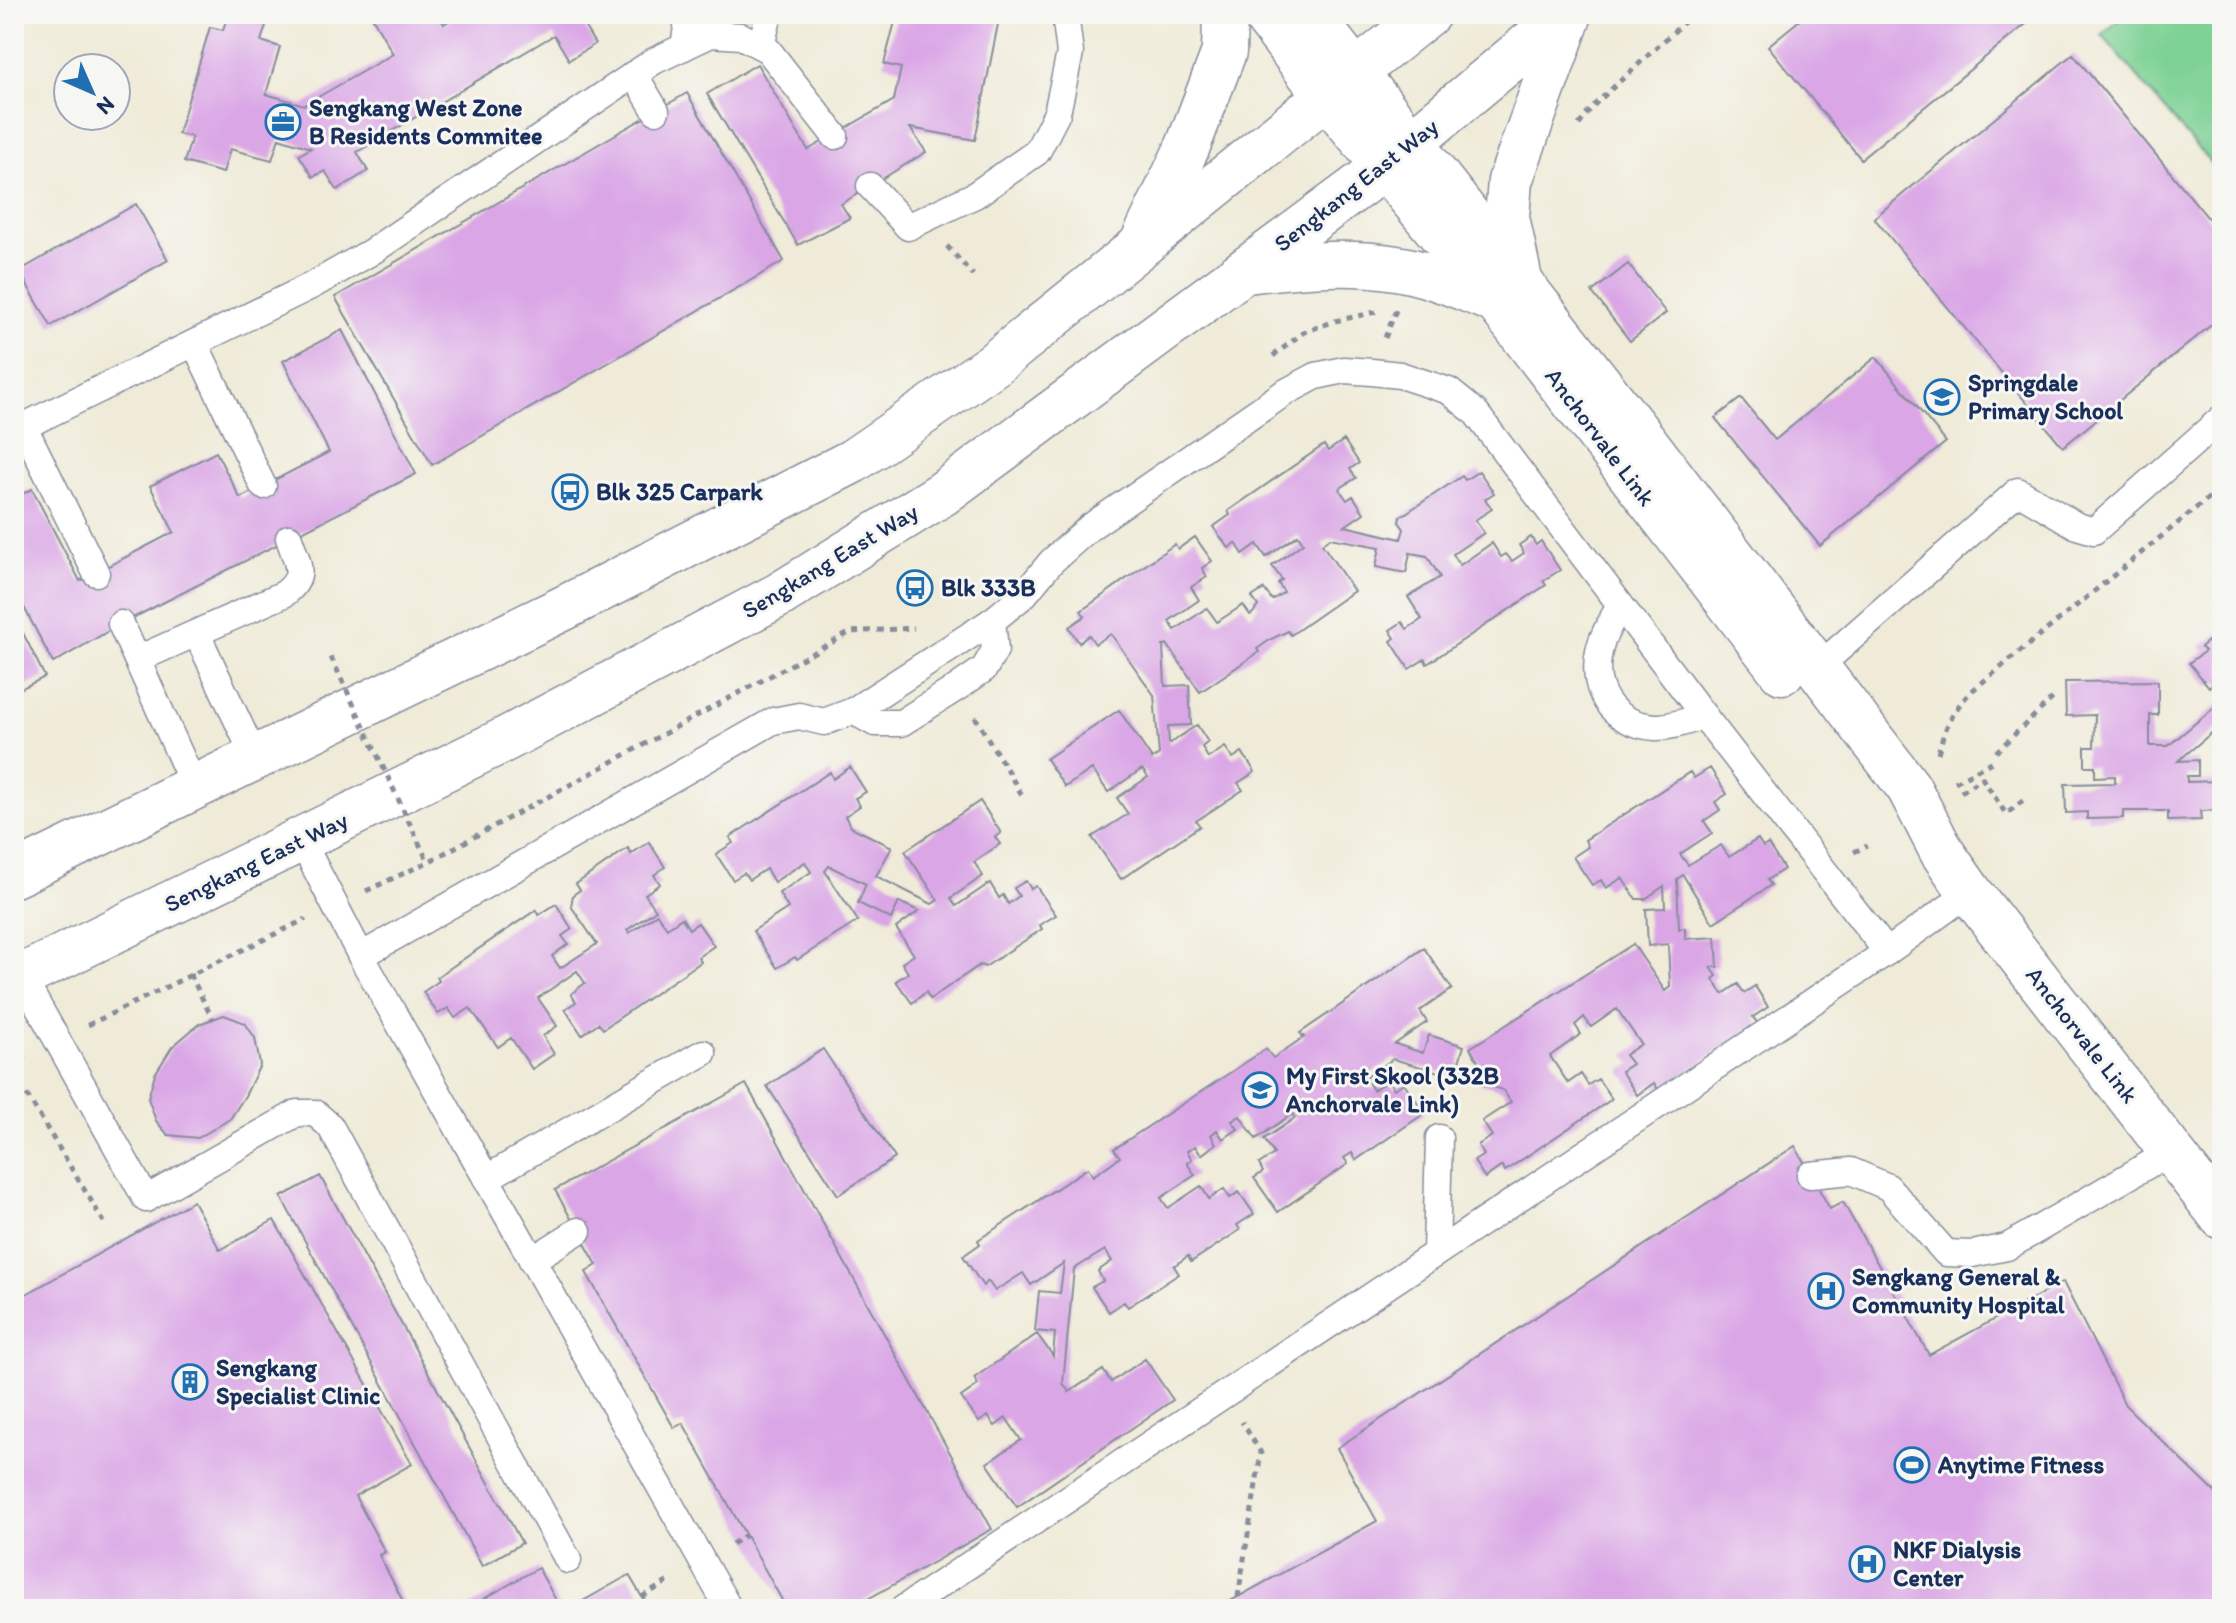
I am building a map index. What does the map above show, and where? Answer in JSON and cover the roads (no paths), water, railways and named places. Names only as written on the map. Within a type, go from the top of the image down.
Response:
[{"type":"main road","points":[[1139,249],[1188,146],[1224,52],[1225,14]]},
{"type":"main road","name":"Anchorvale Link","points":[[1264,14],[1341,85],[1508,290],[1648,445],[1909,788],[1942,852],[1970,892],[2222,1217]]},
{"type":"main road","name":"Anchorvale Link","points":[[1310,14],[1341,85]]},
{"type":"main road","points":[[14,875],[564,608],[853,461],[994,364],[1428,14]]},
{"type":"main road","points":[[1247,271],[1293,266],[1396,268],[1508,290],[1510,181],[1567,14]]},
{"type":"main road","name":"Sengkang East Way","points":[[18,978],[504,740],[779,595],[942,494],[1247,271],[1397,154],[1567,14]]},
{"type":"main road","name":"Anchorvale Link","points":[[1508,290],[1885,806],[1942,852]]},
{"type":"lane","points":[[684,47],[689,14]]},
{"type":"lane","points":[[761,46],[769,14]]},
{"type":"lane","points":[[870,186],[908,227],[975,195],[1037,152],[1057,113],[1070,53],[1065,14]]},
{"type":"lane","points":[[96,573],[19,429],[313,285],[398,248],[634,74],[711,34],[741,36],[768,50],[835,136]]},
{"type":"lane","points":[[634,74],[656,111]]},
{"type":"lane","points":[[195,344],[263,486]]},
{"type":"lane","points":[[361,956],[773,721],[799,716],[824,722],[853,711],[992,621],[1024,595],[1051,562],[1090,527],[1284,393],[1316,376],[1344,370],[1400,375],[1449,391],[1475,412],[1887,952]]},
{"type":"lane","points":[[1816,669],[2018,491],[2077,526],[2094,531],[2222,418]]},
{"type":"lane","points":[[138,659],[284,594],[293,587],[300,571],[289,538]]},
{"type":"lane","points":[[1620,605],[1601,643],[1596,678],[1612,710],[1629,722],[1657,727],[1704,716]]},
{"type":"lane","points":[[853,711],[875,723],[901,723],[958,687],[984,669],[995,650],[992,621]]},
{"type":"lane","points":[[121,624],[194,786]]},
{"type":"lane","points":[[197,634],[255,758]]},
{"type":"lane","points":[[301,840],[361,956],[729,1609]]},
{"type":"lane","points":[[903,1609],[1887,952],[1970,892]]},
{"type":"lane","points":[[18,978],[58,1041],[146,1199],[297,1113],[315,1113],[330,1126],[568,1560]]},
{"type":"lane","points":[[487,1178],[703,1053]]},
{"type":"lane","points":[[1436,1253],[1439,1138]]},
{"type":"lane","points":[[1810,1175],[1851,1171],[1888,1187],[1946,1253],[1972,1254],[2007,1247],[2172,1151]]},
{"type":"lane","points":[[532,1260],[578,1231]]},
{"type":"place","name":"Sengkang West Zone B Residents Commitee","points":[[283,122]]},
{"type":"place","name":"Springdale Primary School","points":[[1942,397]]},
{"type":"place","name":"Blk 325 Carpark","points":[[570,492]]},
{"type":"place","name":"Blk 333B","points":[[915,588]]},
{"type":"place","name":"My First Skool (332B Anchorvale Link)","points":[[1260,1090]]},
{"type":"place","name":"Sengkang General & Community Hospital","points":[[1826,1291]]},
{"type":"place","name":"Sengkang Specialist Clinic","points":[[190,1382]]},
{"type":"place","name":"Anytime Fitness","points":[[1912,1465]]},
{"type":"place","name":"NKF Dialysis Center","points":[[1867,1564]]}]
